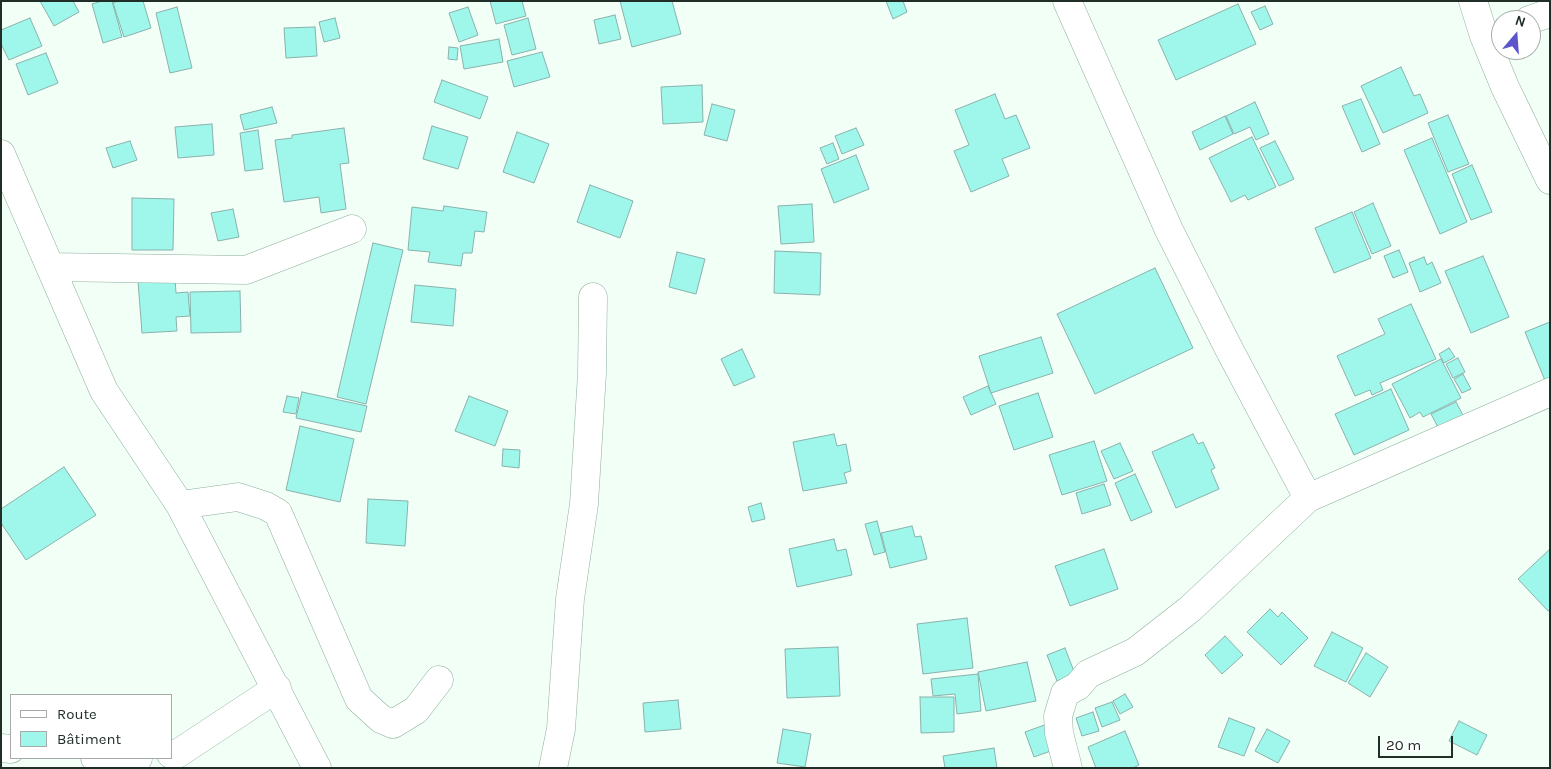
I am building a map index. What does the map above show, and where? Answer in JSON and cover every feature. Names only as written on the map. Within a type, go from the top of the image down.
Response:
[{"type":"street","points":[[1067,1],[1170,230],[1229,349],[1308,498]]},
{"type":"street","points":[[1473,1],[1491,30]]},
{"type":"street","points":[[1500,60],[1506,87],[1550,180]]},
{"type":"street","points":[[1,154],[52,267],[104,391],[180,505],[317,768]]},
{"type":"street","points":[[52,267],[246,270],[352,229]]},
{"type":"street","points":[[553,768],[561,729],[570,599],[584,504],[592,373],[593,297]]},
{"type":"street","points":[[1068,768],[1059,734],[1058,716],[1065,693],[1078,686],[1088,674],[1135,652],[1190,609],[1308,498],[1550,392]]},
{"type":"street","points":[[180,505],[238,497],[266,506],[278,513],[359,700],[381,719],[393,724],[416,710],[439,680]]},
{"type":"street","points":[[172,754],[177,754],[276,688]]},
{"type":"street","points":[[106,759],[127,759]]},
{"type":"building","points":[[40,1],[73,1],[79,12],[54,26]]},
{"type":"building","points":[[112,1],[122,37],[103,43],[92,4]]},
{"type":"building","points":[[118,1],[143,1],[151,28],[124,37],[113,3]]},
{"type":"building","points":[[490,1],[522,1],[526,16],[496,24]]},
{"type":"building","points":[[620,1],[672,1],[681,34],[632,47]]},
{"type":"building","points":[[886,1],[903,1],[907,12],[893,19]]},
{"type":"building","points":[[1238,4],[1256,44],[1176,80],[1158,40]]},
{"type":"building","points":[[1265,6],[1273,24],[1260,30],[1251,12]]},
{"type":"building","points":[[177,7],[192,68],[170,73],[156,13]]},
{"type":"building","points":[[468,7],[478,35],[459,42],[449,13]]},
{"type":"building","points":[[615,15],[621,39],[599,44],[594,20]]},
{"type":"building","points":[[30,18],[42,46],[9,60],[1,44],[1,30]]},
{"type":"building","points":[[335,18],[340,38],[324,42],[319,22]]},
{"type":"building","points":[[528,18],[536,49],[512,55],[504,25]]},
{"type":"building","points":[[315,27],[317,56],[286,58],[284,28]]},
{"type":"building","points":[[499,39],[503,62],[464,69],[460,46]]},
{"type":"building","points":[[449,47],[458,48],[457,60],[448,59]]},
{"type":"building","points":[[542,52],[550,77],[514,87],[507,61]]},
{"type":"building","points":[[46,53],[58,83],[28,95],[16,64]]},
{"type":"building","points":[[1401,67],[1414,96],[1420,94],[1428,113],[1383,133],[1361,86]]},
{"type":"building","points":[[442,80],[488,97],[480,119],[434,102]]},
{"type":"building","points":[[702,85],[703,122],[663,124],[661,87]]},
{"type":"building","points":[[995,94],[1005,119],[1016,115],[1030,148],[1002,159],[1009,176],[971,192],[954,151],[969,145],[955,110]]},
{"type":"building","points":[[1361,99],[1380,144],[1362,152],[1342,106]]},
{"type":"building","points":[[1255,102],[1269,134],[1256,140],[1250,127],[1234,134],[1226,116]]},
{"type":"building","points":[[712,104],[735,110],[727,141],[704,135]]},
{"type":"building","points":[[272,107],[277,123],[244,130],[240,115]]},
{"type":"building","points":[[1448,115],[1469,164],[1448,172],[1428,123]]},
{"type":"building","points":[[1225,116],[1233,134],[1200,150],[1192,132]]},
{"type":"building","points":[[212,124],[214,155],[178,158],[175,127]]},
{"type":"building","points":[[432,126],[468,137],[458,169],[423,159]]},
{"type":"building","points":[[344,128],[349,163],[340,164],[346,209],[321,213],[319,197],[284,202],[275,140],[292,138],[292,135]]},
{"type":"building","points":[[856,128],[864,145],[842,154],[835,136]]},
{"type":"building","points":[[258,130],[263,169],[245,171],[240,133]]},
{"type":"building","points":[[517,132],[549,144],[534,183],[503,172]]},
{"type":"building","points":[[1252,137],[1276,187],[1248,200],[1245,195],[1231,202],[1209,158]]},
{"type":"building","points":[[1432,138],[1467,222],[1440,234],[1404,150]]},
{"type":"building","points":[[130,141],[137,160],[113,168],[106,148]]},
{"type":"building","points":[[1275,141],[1294,179],[1279,186],[1260,148]]},
{"type":"building","points":[[833,143],[839,159],[827,164],[820,148]]},
{"type":"building","points":[[856,155],[869,189],[834,203],[821,169]]},
{"type":"building","points":[[1472,165],[1492,212],[1471,220],[1452,174]]},
{"type":"building","points":[[590,185],[633,201],[620,238],[577,222]]},
{"type":"building","points":[[132,198],[174,199],[173,250],[132,250]]},
{"type":"building","points":[[1373,203],[1391,246],[1372,254],[1354,212]]},
{"type":"building","points":[[812,204],[814,242],[781,244],[778,206]]},
{"type":"building","points":[[444,206],[487,212],[484,232],[475,231],[472,253],[463,253],[461,266],[428,262],[430,252],[408,250],[412,207],[443,211]]},
{"type":"building","points":[[233,209],[239,237],[218,241],[211,213]]},
{"type":"building","points":[[1352,212],[1371,258],[1334,273],[1315,228]]},
{"type":"building","points":[[373,243],[403,250],[366,404],[337,397]]},
{"type":"building","points":[[1399,250],[1408,272],[1393,278],[1384,256]]},
{"type":"building","points":[[775,251],[821,253],[820,295],[774,293]]},
{"type":"building","points":[[677,252],[705,259],[696,294],[669,287]]},
{"type":"building","points":[[1483,256],[1509,317],[1471,333],[1445,271]]},
{"type":"building","points":[[1424,257],[1427,265],[1432,262],[1441,283],[1420,292],[1409,263]]},
{"type":"building","points":[[1155,268],[1193,348],[1095,394],[1057,314]]},
{"type":"building","points":[[175,278],[176,293],[188,292],[190,316],[176,317],[177,331],[142,333],[138,281]]},
{"type":"building","points":[[415,285],[456,289],[453,326],[411,322]]},
{"type":"building","points":[[240,291],[241,332],[191,333],[190,292]]},
{"type":"building","points":[[1411,304],[1436,359],[1380,383],[1383,390],[1372,395],[1370,390],[1355,396],[1337,356],[1385,334],[1378,319]]},
{"type":"building","points":[[1550,322],[1550,382],[1546,383],[1525,332]]},
{"type":"building","points":[[1041,337],[1053,373],[991,393],[979,356]]},
{"type":"building","points":[[1449,348],[1455,357],[1444,363],[1439,354]]},
{"type":"building","points":[[742,349],[755,377],[734,386],[721,359]]},
{"type":"building","points":[[1458,358],[1465,372],[1453,378],[1446,364]]},
{"type":"building","points":[[1441,359],[1461,398],[1423,417],[1420,412],[1410,418],[1392,384]]},
{"type":"building","points":[[1463,374],[1471,389],[1462,393],[1454,379]]},
{"type":"building","points":[[988,386],[996,404],[971,415],[963,397]]},
{"type":"building","points":[[1391,389],[1409,430],[1354,455],[1335,414]]},
{"type":"building","points":[[302,392],[367,406],[361,432],[296,418]]},
{"type":"building","points":[[1038,393],[1053,437],[1014,450],[999,406]]},
{"type":"building","points":[[287,396],[299,398],[296,414],[283,412]]},
{"type":"building","points":[[469,396],[508,411],[495,446],[455,431]]},
{"type":"building","points":[[1456,402],[1465,419],[1440,431],[1431,414]]},
{"type":"building","points":[[300,426],[354,439],[340,502],[286,490]]},
{"type":"building","points":[[834,434],[837,446],[846,444],[851,471],[844,473],[847,483],[803,491],[793,442]]},
{"type":"building","points":[[1193,434],[1198,444],[1203,442],[1215,468],[1211,470],[1219,489],[1176,508],[1152,452]]},
{"type":"building","points":[[1094,441],[1107,481],[1062,495],[1049,455]]},
{"type":"building","points":[[1120,443],[1133,471],[1114,479],[1101,451]]},
{"type":"building","points":[[503,449],[520,450],[519,468],[502,466]]},
{"type":"building","points":[[64,467],[96,515],[26,560],[1,523],[1,509]]},
{"type":"building","points":[[1135,474],[1152,512],[1131,521],[1115,483]]},
{"type":"building","points":[[1104,484],[1111,505],[1082,514],[1076,493]]},
{"type":"building","points":[[368,499],[408,501],[405,546],[366,543]]},
{"type":"building","points":[[761,503],[765,519],[752,522],[748,507]]},
{"type":"building","points":[[877,521],[885,552],[874,555],[865,524]]},
{"type":"building","points":[[912,526],[915,537],[921,536],[927,559],[890,568],[881,533]]},
{"type":"building","points":[[834,539],[837,551],[846,549],[852,575],[797,587],[789,549]]},
{"type":"building","points":[[1104,549],[1118,589],[1070,606],[1055,566]]},
{"type":"building","points":[[1550,549],[1550,610],[1548,611],[1518,579]]},
{"type":"building","points":[[1270,609],[1278,617],[1282,612],[1308,638],[1281,665],[1247,632]]},
{"type":"building","points":[[967,618],[973,668],[923,674],[917,624]]},
{"type":"building","points":[[1332,632],[1363,648],[1346,682],[1314,666]]},
{"type":"building","points":[[1225,636],[1243,655],[1222,674],[1205,655]]},
{"type":"building","points":[[838,647],[840,696],[787,698],[785,649]]},
{"type":"building","points":[[1065,648],[1075,674],[1057,681],[1047,655]]},
{"type":"building","points":[[1366,653],[1388,667],[1370,697],[1348,683]]},
{"type":"building","points":[[1027,662],[1036,701],[986,711],[978,672]]},
{"type":"building","points":[[978,674],[981,711],[957,714],[955,694],[933,696],[931,679]]},
{"type":"building","points":[[1125,694],[1133,707],[1120,714],[1113,701]]},
{"type":"building","points":[[920,697],[954,697],[954,732],[921,733]]},
{"type":"building","points":[[678,700],[681,729],[645,732],[643,703]]},
{"type":"building","points":[[1112,702],[1120,720],[1102,727],[1095,708]]},
{"type":"building","points":[[1093,712],[1099,731],[1082,736],[1076,718]]},
{"type":"building","points":[[1229,718],[1255,728],[1244,756],[1218,747]]},
{"type":"building","points":[[1459,721],[1487,735],[1477,755],[1449,741]]},
{"type":"building","points":[[1050,723],[1059,748],[1034,757],[1025,732]]},
{"type":"building","points":[[783,729],[811,734],[805,767],[777,763]]},
{"type":"building","points":[[1267,729],[1290,741],[1278,763],[1255,751]]},
{"type":"building","points":[[1125,731],[1139,765],[1133,768],[1096,768],[1088,747]]},
{"type":"building","points":[[994,748],[997,768],[945,768],[943,756]]}]
